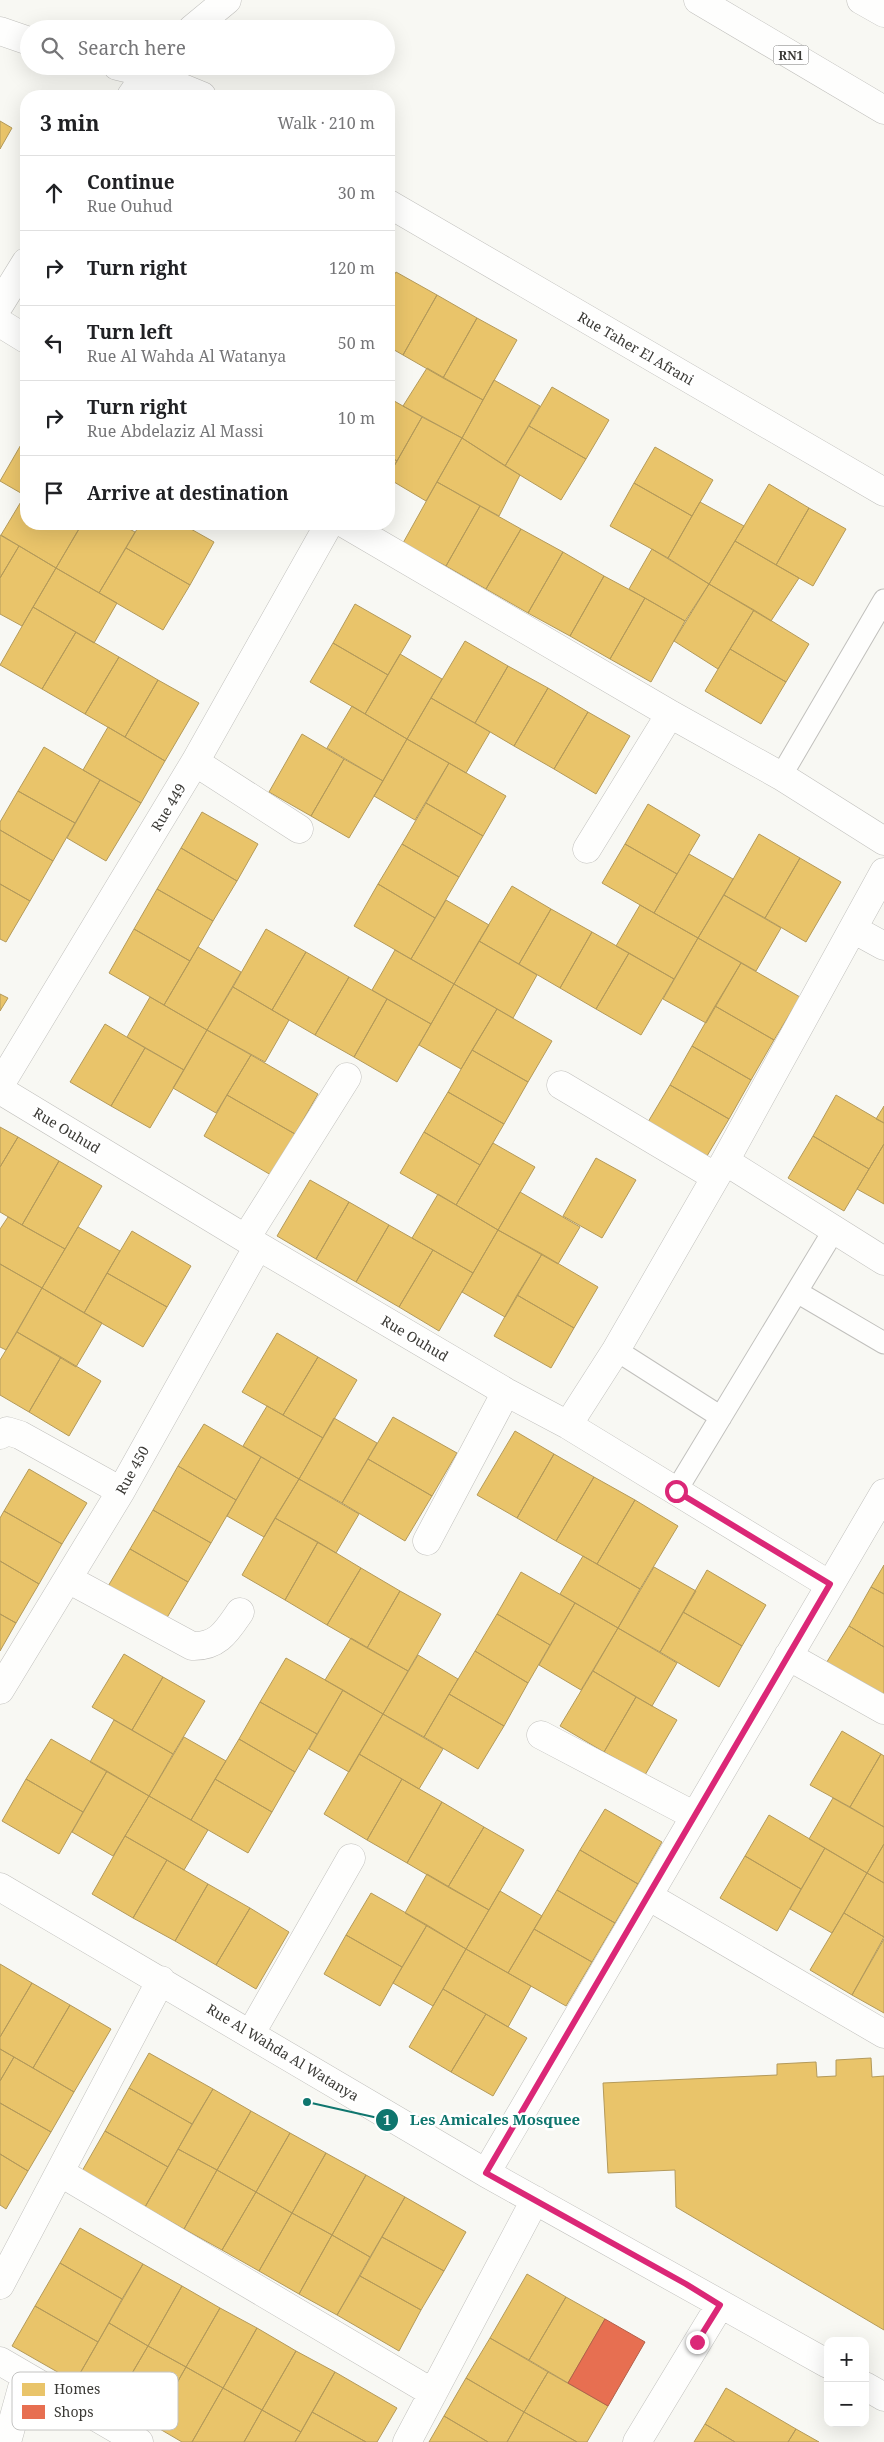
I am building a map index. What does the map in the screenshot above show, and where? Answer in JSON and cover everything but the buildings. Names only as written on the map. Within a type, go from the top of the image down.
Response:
[{"type":"main road","points":[[203,20],[227,0]]},
{"type":"main road","name":"RN1","points":[[698,0],[884,110]]},
{"type":"main road","points":[[862,0],[884,13]]},
{"type":"main road","points":[[0,31],[20,38]]},
{"type":"main road","points":[[135,90],[146,75]]},
{"type":"main road","points":[[159,75],[190,90]]},
{"type":"main road","name":"Rue Taher El Afrani","points":[[395,207],[884,492]]},
{"type":"main road","points":[[0,304],[20,272]]},
{"type":"main road","points":[[0,323],[20,335]]},
{"type":"main road","name":"Rue 449","points":[[0,1085],[196,762],[326,530]]},
{"type":"main road","points":[[355,530],[670,714],[782,776],[884,841]]},
{"type":"main road","points":[[587,849],[670,714]]},
{"type":"main road","points":[[196,762],[299,829]]},
{"type":"main road","points":[[568,1425],[616,1350],[884,872]]},
{"type":"main road","points":[[853,929],[884,946]]},
{"type":"main road","name":"Rue 450","points":[[0,1690],[121,1491],[252,1242],[347,1077]]},
{"type":"main road","points":[[562,1085],[834,1230],[884,1261]]},
{"type":"main road","name":"Rue Ouhud","points":[[0,1090],[506,1392],[568,1425],[830,1584]]},
{"type":"main road","points":[[427,1541],[506,1392]]},
{"type":"main road","points":[[0,1435],[7,1431],[20,1435],[121,1491]]},
{"type":"main road","points":[[486,2173],[884,1493]]},
{"type":"main road","points":[[68,1579],[192,1646],[212,1644],[225,1635],[240,1612]]},
{"type":"main road","points":[[788,1656],[884,1710]]},
{"type":"main road","points":[[540,1735],[694,1816]]},
{"type":"main road","points":[[251,2034],[351,1858]]},
{"type":"main road","name":"Rue Al Wahda Al Watanya","points":[[0,1887],[161,1980],[486,2173],[824,2362]]},
{"type":"main road","points":[[648,1896],[884,2034]]},
{"type":"main road","points":[[0,2286],[161,1980]]},
{"type":"main road","points":[[61,2173],[433,2393]]},
{"type":"main road","points":[[407,2442],[535,2200]]},
{"type":"main road","points":[[637,2442],[720,2305]]},
{"type":"main road","points":[[0,2361],[17,2372]]},
{"type":"main road","points":[[869,2388],[884,2397]]},
{"type":"main road","points":[[7,2442],[12,2424]]},
{"type":"main road","points":[[118,2430],[139,2442]]},
{"type":"lane","points":[[782,776],[884,600]]},
{"type":"lane","points":[[676,1491],[834,1230]]},
{"type":"lane","points":[[797,1292],[884,1343]]},
{"type":"lane","points":[[616,1350],[721,1417]]},
{"type":"place","name":"Les Amicales Mosquee","points":[[307,2102]]},
{"type":"route","points":[[676,1491],[830,1584],[486,2173],[686,2284],[720,2305],[697,2342]]}]
